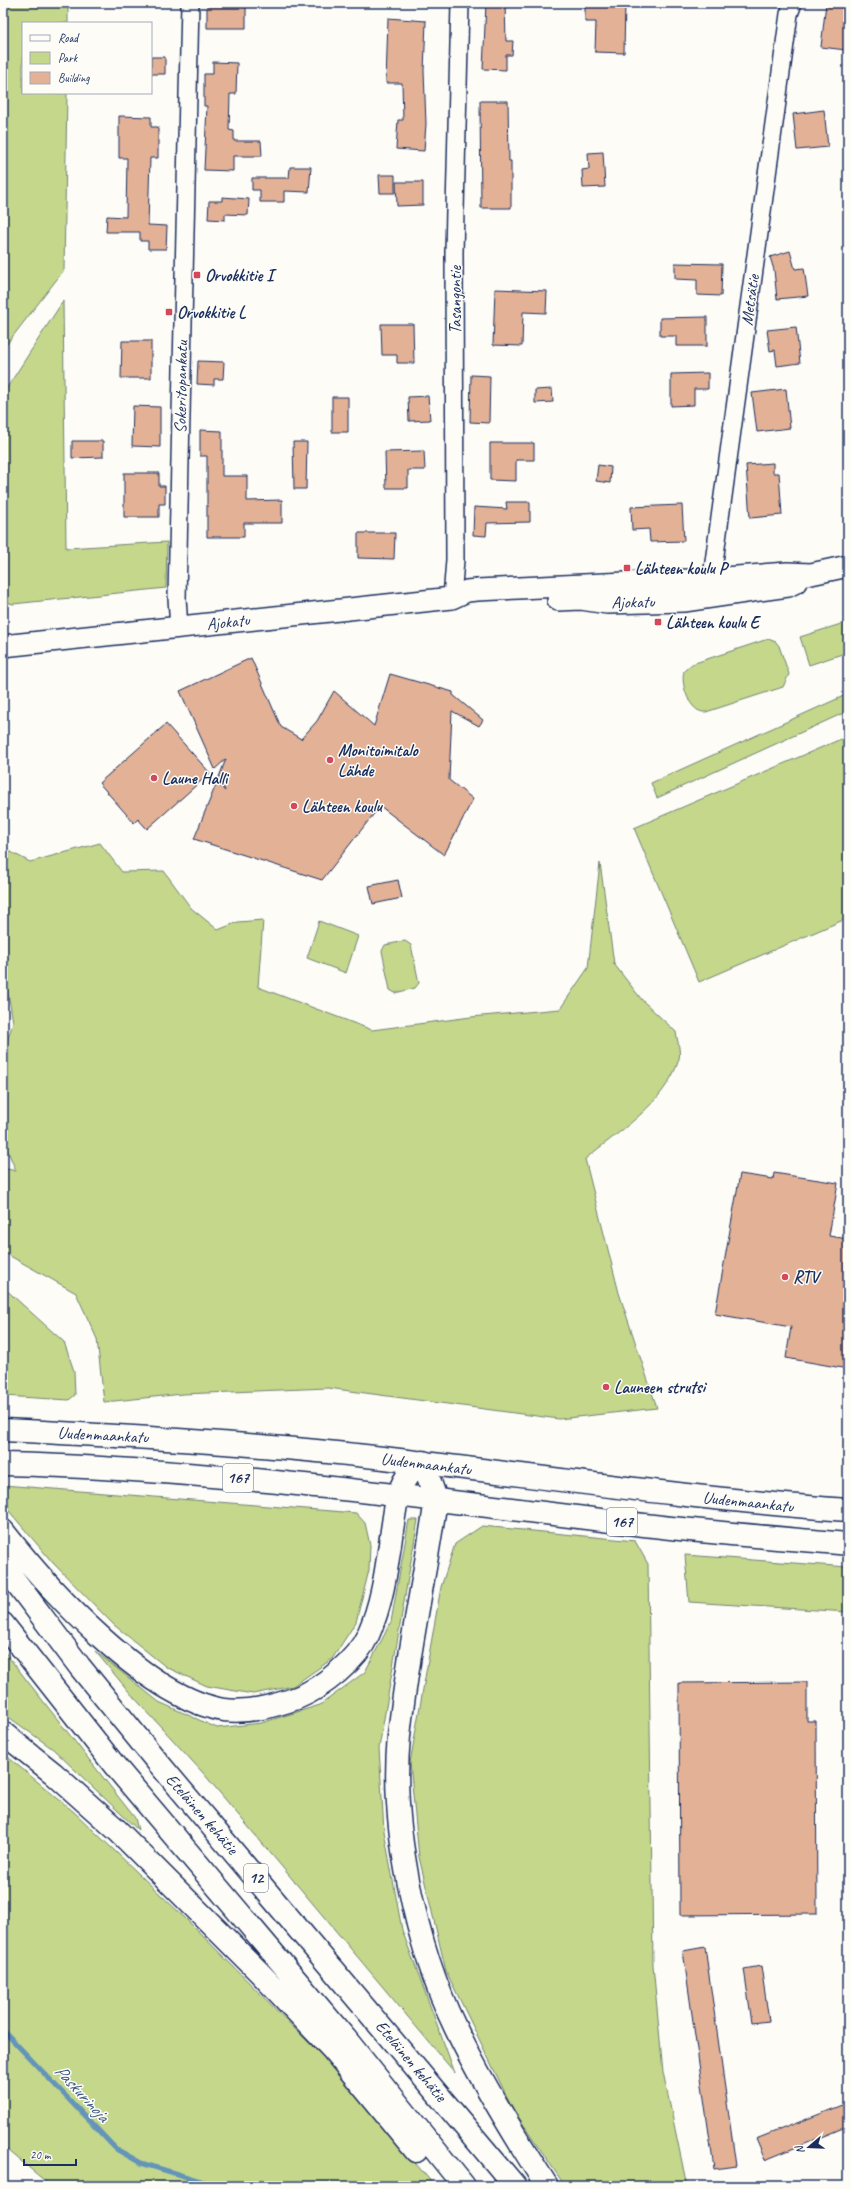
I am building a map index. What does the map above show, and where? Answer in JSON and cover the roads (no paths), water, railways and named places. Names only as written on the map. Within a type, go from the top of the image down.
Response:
[{"type":"main road","name":"Uudenmaankatu","points":[[3,1430],[209,1442],[423,1462],[617,1488],[848,1510]]},
{"type":"main road","points":[[3,1531],[95,1632],[141,1672],[184,1697],[224,1710],[268,1708],[308,1693],[342,1669],[368,1635],[382,1592],[398,1494],[407,1477],[423,1462],[436,1499],[399,1736],[398,1790],[404,1849],[415,1911],[433,1973],[455,2027],[482,2080],[547,2186]]},
{"type":"main road","name":"Uudenmaankatu","points":[[9,1464],[255,1479],[398,1494],[644,1525],[848,1544]]},
{"type":"main road","name":"Eteläinen kehätie","points":[[3,1566],[75,1660],[155,1759],[444,2099],[515,2186]]},
{"type":"main road","name":"Eteläinen kehätie","points":[[3,1624],[115,1766],[345,2038],[464,2186]]},
{"type":"main road","points":[[3,1733],[53,1773],[118,1830],[259,1972],[333,2050],[445,2186]]},
{"type":"street","name":"Sokeritopankatu","points":[[179,628],[177,598],[190,3]]},
{"type":"street","name":"Tasangontie","points":[[452,598],[455,560],[454,252],[460,3]]},
{"type":"street","name":"Metsätie","points":[[710,588],[789,14],[793,3]]},
{"type":"street","name":"Ajokatu","points":[[3,646],[452,598],[467,604],[581,599],[607,603],[661,602],[710,588],[787,573],[812,574],[848,566]]},
{"type":"waterway","name":"Paskurinoja","points":[[3,2030],[116,2149],[141,2163],[217,2186]]},
{"type":"place","name":"Orvokkitie I","points":[[197,275]]},
{"type":"place","name":"Orvokkitie L","points":[[169,312]]},
{"type":"place","name":"Lähteen koulu P","points":[[627,568]]},
{"type":"place","name":"Lähteen koulu E","points":[[658,622]]},
{"type":"place","name":"Monitoimitalo Lähde","points":[[330,760]]},
{"type":"place","name":"Laune Halli","points":[[154,778]]},
{"type":"place","name":"Lähteen koulu","points":[[294,806]]},
{"type":"place","name":"RTV","points":[[785,1277]]},
{"type":"place","name":"Launeen strutsi","points":[[606,1387]]}]
